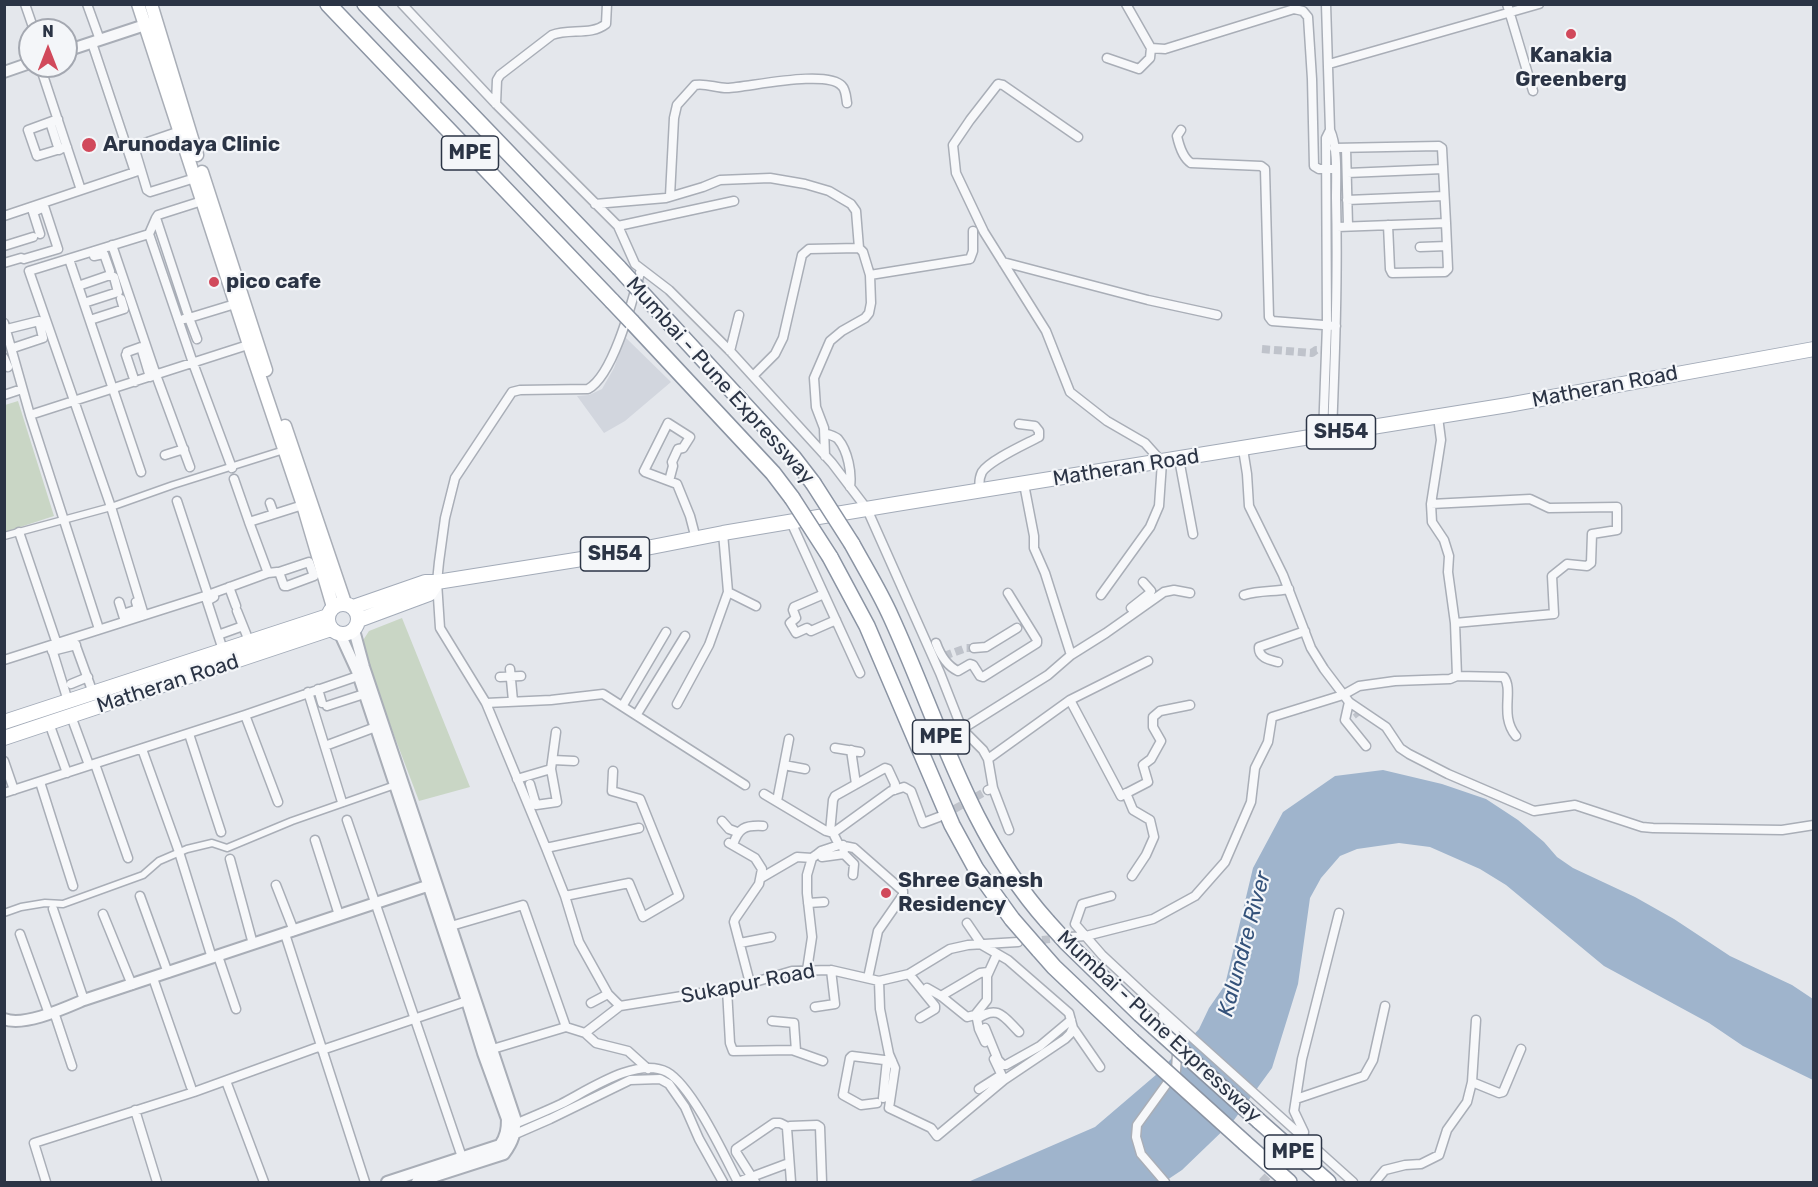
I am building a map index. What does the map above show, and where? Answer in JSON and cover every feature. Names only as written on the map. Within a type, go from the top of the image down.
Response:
[{"type":"highway","name":"Mumbai - Pune Expressway","points":[[328,4],[632,322],[773,473],[792,498],[830,557],[867,626],[952,825],[976,869],[1012,919],[1100,1013],[1289,1182]]},
{"type":"highway","name":"Mumbai - Pune Expressway","points":[[365,4],[619,268],[793,457],[813,483],[852,544],[890,616],[975,814],[997,856],[1047,921],[1140,1014],[1328,1182]]},
{"type":"main road","points":[[138,4],[151,23],[253,344],[284,450],[308,504]]},
{"type":"main road","points":[[150,4],[151,23],[180,131],[202,201],[236,304],[253,344],[308,504],[343,618]]},
{"type":"main road","name":"Matheran Road","points":[[4,738],[343,618],[425,582],[626,552],[867,508],[1438,417],[1814,349]]},
{"type":"main road","name":"Matheran Road","points":[[4,722],[249,641],[343,618]]},
{"type":"street","points":[[4,216],[44,205],[135,172],[87,4]]},
{"type":"street","points":[[402,4],[496,104],[618,226],[635,264],[669,290],[730,351],[825,456],[867,508],[940,658],[958,671],[970,664],[973,665],[983,677],[1037,643],[1008,593]]},
{"type":"street","points":[[496,104],[497,80],[500,75],[552,35],[599,30],[606,24],[608,4]]},
{"type":"street","points":[[1107,58],[1139,69],[1150,58],[1151,48],[1126,4]]},
{"type":"street","points":[[1326,4],[1330,130],[1326,138],[1331,151],[1332,326],[1324,354],[1328,434]]},
{"type":"street","points":[[1329,64],[1509,9],[1539,4]]},
{"type":"street","points":[[1151,48],[1166,49],[1294,9],[1303,11],[1308,17],[1314,166],[1317,169],[1331,169]]},
{"type":"street","points":[[1509,9],[1533,90]]},
{"type":"street","points":[[78,47],[151,23]]},
{"type":"street","points":[[43,78],[63,149],[81,190]]},
{"type":"street","points":[[670,196],[675,112],[684,94],[695,85],[707,84],[727,88],[823,78],[841,85],[845,91],[847,103]]},
{"type":"street","points":[[1078,137],[1003,85],[998,84],[969,120],[953,145],[956,173],[984,232],[1046,331],[1070,392],[1107,420],[1145,443],[1162,462],[1159,506],[1153,521],[1101,596]]},
{"type":"street","points":[[54,120],[30,128],[31,139],[37,156],[63,149]]},
{"type":"street","points":[[1181,130],[1177,136],[1178,141],[1187,160],[1191,163],[1261,166],[1265,169],[1269,317],[1272,321],[1332,326]]},
{"type":"street","points":[[180,131],[136,146],[135,150],[147,190],[150,192],[195,178]]},
{"type":"street","points":[[1314,153],[1346,148],[1439,146],[1442,148],[1448,269],[1445,272],[1392,273],[1388,225]]},
{"type":"street","points":[[1346,148],[1348,226]]},
{"type":"street","points":[[1328,434],[1337,227],[1331,169]]},
{"type":"street","points":[[1347,173],[1443,169]]},
{"type":"street","points":[[595,204],[670,196],[720,180],[770,178],[829,191],[851,204],[856,211],[859,248],[863,252],[870,275],[871,303],[869,313],[830,341],[814,378],[816,407],[825,433],[825,456]]},
{"type":"street","points":[[1347,200],[1444,196]]},
{"type":"street","points":[[202,201],[158,215],[149,234],[232,468]]},
{"type":"street","points":[[618,226],[734,201]]},
{"type":"street","points":[[4,246],[37,235],[33,212],[44,205]]},
{"type":"street","points":[[4,263],[59,247],[44,205]]},
{"type":"street","points":[[156,218],[197,339]]},
{"type":"street","points":[[1337,227],[1446,223]]},
{"type":"street","points":[[870,275],[969,259],[973,250],[973,231]]},
{"type":"street","points":[[141,472],[112,389],[80,285],[76,264],[88,255],[112,245],[149,234]]},
{"type":"street","points":[[17,242],[21,258]]},
{"type":"street","points":[[91,320],[124,309],[117,258],[112,245]]},
{"type":"street","points":[[1420,247],[1447,246]]},
{"type":"street","points":[[753,376],[776,354],[783,338],[802,255],[809,249],[859,248]]},
{"type":"street","points":[[110,271],[102,253],[69,259],[29,271],[44,326],[74,401],[111,507],[128,571],[144,615]]},
{"type":"street","points":[[107,261],[117,258]]},
{"type":"street","points":[[69,259],[87,302],[91,320]]},
{"type":"street","points":[[1003,262],[1148,300],[1217,315]]},
{"type":"street","points":[[620,1006],[608,994],[579,942],[565,896],[486,704],[440,628],[437,582],[445,518],[455,478],[468,458],[512,392],[588,389],[597,382],[623,331],[641,269]]},
{"type":"street","points":[[80,285],[112,276],[122,294],[149,372],[184,448],[190,467]]},
{"type":"street","points":[[87,302],[122,294]]},
{"type":"street","points":[[178,321],[236,304]]},
{"type":"street","points":[[730,351],[739,315]]},
{"type":"street","points":[[9,367],[15,347],[7,330],[37,320],[44,326]]},
{"type":"street","points":[[15,347],[43,338],[44,326]]},
{"type":"street","points":[[30,415],[135,381],[149,372],[193,363],[253,344]]},
{"type":"street","points":[[135,381],[126,354],[141,347],[149,372]]},
{"type":"street","points":[[4,358],[22,389],[99,629]]},
{"type":"street","points":[[4,395],[22,389]]},
{"type":"street","points":[[1438,417],[1441,440],[1431,504],[1432,522],[1444,540],[1449,556],[1448,572],[1455,623],[1456,676]]},
{"type":"street","points":[[669,481],[672,462],[678,449],[682,448],[690,436],[668,423],[644,471],[669,481],[677,484],[690,516],[696,539]]},
{"type":"street","points":[[980,491],[981,474],[986,467],[1019,445],[1039,437],[1039,431],[1035,426],[1019,424]]},
{"type":"street","points":[[825,433],[839,441],[847,457],[851,477],[850,487]]},
{"type":"street","points":[[165,455],[184,448]]},
{"type":"street","points":[[1243,448],[1249,506],[1289,589],[1311,648],[1356,712]]},
{"type":"street","points":[[4,536],[111,507],[284,450]]},
{"type":"street","points":[[1179,459],[1193,534]]},
{"type":"street","points":[[234,479],[268,573]]},
{"type":"street","points":[[1024,484],[1034,548],[1045,573],[1071,655]]},
{"type":"street","points":[[1431,504],[1530,500],[1549,508],[1617,507],[1617,530],[1594,532],[1591,535],[1591,563],[1587,566],[1567,564],[1552,576],[1554,614],[1455,623]]},
{"type":"street","points":[[177,501],[208,595]]},
{"type":"street","points":[[270,503],[274,514]]},
{"type":"street","points":[[249,522],[308,504]]},
{"type":"street","points":[[791,522],[860,673]]},
{"type":"street","points":[[19,532],[68,701]]},
{"type":"street","points":[[677,704],[709,645],[728,592],[723,533]]},
{"type":"street","points":[[223,650],[207,599],[268,573],[279,572]]},
{"type":"street","points":[[1143,582],[1151,591],[1145,601]]},
{"type":"street","points":[[124,618],[144,615],[230,589]]},
{"type":"street","points":[[230,589],[249,641]]},
{"type":"street","points":[[1244,595],[1258,590],[1275,592],[1289,589]]},
{"type":"street","points":[[963,729],[1048,675],[1071,655],[1145,601],[1173,590],[1190,593]]},
{"type":"street","points":[[728,592],[756,606]]},
{"type":"street","points":[[824,594],[794,607],[796,618],[790,624],[796,633],[807,628],[811,631],[836,620]]},
{"type":"street","points":[[4,660],[75,641],[124,618],[138,609],[134,597]]},
{"type":"street","points":[[118,602],[124,618]]},
{"type":"street","points":[[714,602],[725,602]]},
{"type":"street","points":[[1119,618],[1130,612]]},
{"type":"street","points":[[343,618],[364,694],[380,725],[395,784],[408,812]]},
{"type":"street","points":[[343,618],[432,884],[468,1001],[488,1051]]},
{"type":"street","points":[[218,634],[243,626]]},
{"type":"street","points":[[974,648],[986,647],[1017,628]]},
{"type":"street","points":[[1278,662],[1264,658],[1259,652],[1259,647],[1305,631]]},
{"type":"street","points":[[623,705],[666,632]]},
{"type":"street","points":[[637,714],[685,636]]},
{"type":"street","points":[[75,641],[93,693]]},
{"type":"street","points":[[936,643],[963,729],[983,750],[988,759],[991,789],[1009,830]]},
{"type":"street","points":[[988,759],[1070,700],[1148,661]]},
{"type":"street","points":[[510,673],[513,701]]},
{"type":"street","points":[[500,677],[510,673],[521,676]]},
{"type":"street","points":[[4,793],[10,786],[39,782],[358,676]]},
{"type":"street","points":[[1366,746],[1345,720],[1347,700],[1359,686],[1450,680],[1456,676],[1504,677],[1508,683],[1507,714],[1516,736]]},
{"type":"street","points":[[70,684],[87,677]]},
{"type":"street","points":[[318,689],[324,705],[364,694]]},
{"type":"street","points":[[308,692],[342,802]]},
{"type":"street","points":[[486,704],[603,694],[745,785]]},
{"type":"street","points":[[1070,700],[1120,796],[1148,782],[1143,765],[1151,759],[1161,741],[1153,727],[1153,717],[1160,711],[1190,705]]},
{"type":"street","points":[[1068,940],[1153,919],[1195,896],[1225,862],[1251,802],[1255,786],[1255,768],[1268,742],[1272,717],[1347,700],[1386,727],[1400,748],[1410,754],[1448,774],[1534,812],[1575,805],[1642,827],[1653,828],[1782,830],[1814,825]]},
{"type":"street","points":[[245,715],[278,802]]},
{"type":"street","points":[[71,716],[128,858]]},
{"type":"street","points":[[49,723],[67,773]]},
{"type":"street","points":[[325,746],[380,725]]},
{"type":"street","points":[[530,784],[536,805],[557,802],[552,764],[556,732]]},
{"type":"street","points":[[189,734],[221,832]]},
{"type":"street","points":[[777,801],[789,740]]},
{"type":"street","points":[[835,748],[860,752]]},
{"type":"street","points":[[142,749],[215,957],[236,1009]]},
{"type":"street","points":[[851,750],[856,784]]},
{"type":"street","points":[[4,761],[10,786]]},
{"type":"street","points":[[517,779],[552,764],[574,761]]},
{"type":"street","points":[[784,765],[805,769]]},
{"type":"street","points":[[832,832],[835,796],[885,768],[888,769],[895,784],[894,790]]},
{"type":"street","points":[[565,896],[629,883],[643,917],[679,896],[640,799],[612,791],[613,771]]},
{"type":"street","points":[[39,782],[73,886]]},
{"type":"street","points":[[4,913],[21,907],[45,903],[63,904],[142,875],[159,861],[179,852],[212,843],[226,848],[342,802],[395,784]]},
{"type":"street","points":[[832,832],[894,790],[904,786],[911,791],[923,822],[939,817]]},
{"type":"street","points":[[1126,793],[1133,810],[1150,820],[1154,837],[1146,855],[1132,876]]},
{"type":"street","points":[[764,794],[832,832],[854,864],[853,875]]},
{"type":"street","points":[[348,820],[464,1162]]},
{"type":"street","points":[[723,821],[729,829],[737,832]]},
{"type":"street","points":[[750,983],[735,919],[759,884],[761,864],[731,844],[741,829],[763,826]]},
{"type":"street","points":[[546,848],[639,828]]},
{"type":"street","points":[[315,840],[339,915]]},
{"type":"street","points":[[807,969],[812,937],[807,875],[821,851],[854,848],[903,891],[903,895],[878,931],[868,978]]},
{"type":"street","points":[[761,878],[797,856],[816,861]]},
{"type":"street","points":[[230,859],[253,944]]},
{"type":"street","points":[[6,1021],[24,1020],[52,1013],[84,1000],[432,884]]},
{"type":"street","points":[[432,884],[451,926],[510,1131]]},
{"type":"street","points":[[276,885],[321,1048],[365,1182]]},
{"type":"street","points":[[140,896],[168,973]]},
{"type":"street","points":[[1111,896],[1082,904],[1075,924],[1102,955],[1282,1118],[1300,1141],[1353,1182]]},
{"type":"street","points":[[811,910],[824,902]]},
{"type":"street","points":[[451,926],[523,905],[566,1027]]},
{"type":"street","points":[[53,909],[84,1000]]},
{"type":"street","points":[[811,910],[816,928]]},
{"type":"street","points":[[1300,1141],[1304,1132],[1294,1111],[1302,1059],[1339,913]]},
{"type":"street","points":[[103,914],[132,985]]},
{"type":"street","points":[[967,923],[982,945],[1008,960],[1069,1013],[1072,1024],[1100,1067]]},
{"type":"street","points":[[20,934],[72,1066]]},
{"type":"street","points":[[740,943],[771,937]]},
{"type":"street","name":"Sukapur Road","points":[[585,1033],[620,1006],[727,989],[807,969],[831,969],[868,978],[876,985],[909,974],[950,949],[968,945],[1018,942]]},
{"type":"street","points":[[927,988],[967,1017],[975,1016],[987,1000],[988,972],[997,954]]},
{"type":"street","points":[[815,1007],[835,1004],[831,969]]},
{"type":"street","points":[[941,996],[980,973],[988,972]]},
{"type":"street","points":[[909,974],[935,1006],[935,1009],[920,1018]]},
{"type":"street","points":[[153,978],[190,1087]]},
{"type":"street","points":[[876,985],[889,1061],[880,1101],[861,1105],[843,1095],[852,1056],[889,1061],[895,1068],[889,1108],[931,1128],[937,1136],[1003,1077]]},
{"type":"street","points":[[727,989],[730,1043],[733,1051],[796,1051],[823,1061]]},
{"type":"street","points":[[591,1003],[608,994]]},
{"type":"street","points":[[46,1182],[34,1143],[468,1001]]},
{"type":"street","points":[[1154,1003],[1178,1037],[1176,1071],[1137,1125],[1136,1137],[1141,1154],[1165,1182]]},
{"type":"street","points":[[1296,1099],[1364,1076],[1373,1060],[1385,1006]]},
{"type":"street","points":[[1003,1077],[979,1029],[977,1019],[988,1012],[996,1012],[1019,1032]]},
{"type":"street","points":[[1375,1182],[1385,1170],[1422,1164],[1439,1155],[1447,1130],[1467,1102],[1472,1082],[1476,1020]]},
{"type":"street","points":[[772,1021],[795,1023],[796,1051]]},
{"type":"street","points":[[985,1028],[998,1060],[1006,1065],[1040,1046],[1072,1024]]},
{"type":"street","points":[[979,1089],[1065,1039],[1071,1034],[1072,1024]]},
{"type":"street","points":[[488,1051],[566,1027],[585,1033],[596,1043],[628,1052],[649,1069]]},
{"type":"street","points":[[1472,1082],[1499,1093],[1503,1092],[1521,1049]]},
{"type":"street","points":[[417,1182],[500,1145],[510,1131],[617,1075],[649,1069],[667,1072],[687,1092],[738,1182],[754,1180],[789,1163]]},
{"type":"street","points":[[510,1131],[568,1110],[630,1080],[660,1079],[669,1084],[685,1107],[699,1139],[723,1182]]},
{"type":"street","points":[[226,1081],[264,1182]]},
{"type":"street","points":[[135,1110],[157,1182]]},
{"type":"street","points":[[754,1180],[736,1149],[774,1123],[780,1123],[788,1127],[817,1125],[820,1127],[822,1182]]},
{"type":"street","points":[[788,1127],[791,1182]]},
{"type":"street","points":[[387,1182],[464,1162]]},
{"type":"shaded area","points":[[625,337],[671,382],[625,421],[604,433],[577,396],[589,395],[602,389],[614,368]]},
{"type":"green space","points":[[18,401],[54,516],[5,532],[5,405]]},
{"type":"green space","points":[[402,618],[470,787],[419,801],[372,677],[362,642],[369,631]]},
{"type":"water","name":"Kalundre River","points":[[1383,770],[1442,784],[1486,799],[1518,820],[1544,842],[1557,857],[1573,868],[1635,897],[1674,919],[1730,956],[1792,985],[1813,999],[1813,1080],[1743,1046],[1709,1023],[1604,966],[1506,885],[1480,869],[1430,847],[1399,843],[1357,849],[1340,856],[1321,878],[1310,898],[1298,984],[1272,1068],[1234,1120],[1182,1170],[1164,1182],[968,1182],[1095,1127],[1157,1074],[1199,1029],[1209,1008],[1225,985],[1253,868],[1283,812],[1335,776]]},
{"type":"tunnel","points":[[1262,349],[1312,353],[1322,350]]},
{"type":"tunnel","points":[[944,656],[966,648],[974,648]]},
{"type":"tunnel","points":[[1356,712],[1359,716]]},
{"type":"tunnel","points":[[944,815],[988,790]]},
{"type":"tunnel","points":[[1030,941],[1062,938]]},
{"type":"tunnel","points":[[1262,1182],[1294,1148]]},
{"type":"place","name":"Kanakia Greenberg","points":[[1571,34]]},
{"type":"place","name":"Arunodaya Clinic","points":[[89,145]]},
{"type":"place","name":"pico cafe","points":[[214,282]]},
{"type":"place","name":"Shree Ganesh Residency","points":[[886,893]]}]
